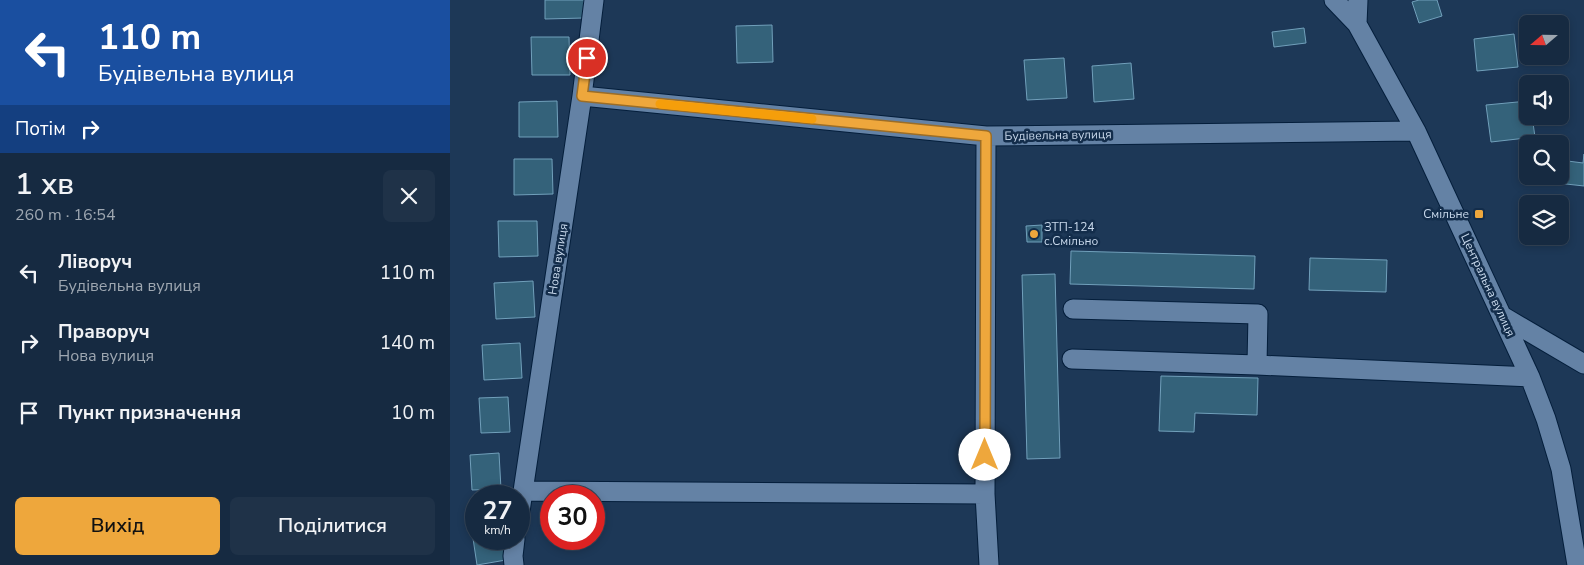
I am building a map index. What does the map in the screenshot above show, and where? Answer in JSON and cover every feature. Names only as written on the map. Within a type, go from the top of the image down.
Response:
[{"type":"street","name":"Нова вулиця","points":[[524,485],[582,96],[594,0]]},
{"type":"street","name":"Центральна вулиця","points":[[1334,0],[1357,24],[1416,131],[1530,376],[1546,419],[1561,469],[1578,565]]},
{"type":"street","points":[[1357,24],[1358,0]]},
{"type":"street","name":"Будівельна вулиця","points":[[582,96],[986,136],[1416,131]]},
{"type":"street","points":[[986,136],[985,494],[989,565]]},
{"type":"street","points":[[1073,309],[1258,314],[1257,365]]},
{"type":"street","points":[[1504,318],[1584,364]]},
{"type":"street","points":[[1072,359],[1530,376]]},
{"type":"street","points":[[530,491],[985,494]]},
{"type":"street","points":[[514,550],[514,565]]},
{"type":"building","points":[[545,0],[584,0],[584,18],[545,19]]},
{"type":"building","points":[[1437,0],[1442,16],[1419,23],[1412,2]]},
{"type":"building","points":[[772,25],[773,62],[737,63],[736,26]]},
{"type":"building","points":[[1304,28],[1306,43],[1274,47],[1272,32]]},
{"type":"building","points":[[1514,34],[1518,67],[1477,71],[1474,39]]},
{"type":"building","points":[[531,37],[569,37],[570,75],[532,75]]},
{"type":"building","points":[[1064,58],[1067,98],[1027,100],[1024,60]]},
{"type":"building","points":[[1131,63],[1134,99],[1094,102],[1092,66]]},
{"type":"building","points":[[557,101],[558,137],[519,137],[519,102]]},
{"type":"building","points":[[1519,102],[1519,125],[1533,125],[1535,135],[1519,135],[1519,139],[1491,142],[1486,105]]},
{"type":"building","points":[[1584,154],[1584,186],[1569,184],[1569,161],[1583,163]]},
{"type":"building","points":[[514,159],[552,159],[553,194],[514,195]]},
{"type":"building","points":[[498,221],[537,221],[538,256],[499,257]]},
{"type":"building","name":"ЗТП-124 с.Смільно","points":[[1042,225],[1042,242],[1027,242],[1026,226]]},
{"type":"building","points":[[1071,251],[1255,256],[1254,289],[1070,284]]},
{"type":"building","points":[[1310,258],[1387,260],[1386,292],[1309,290]]},
{"type":"building","points":[[1055,274],[1060,458],[1027,459],[1022,275]]},
{"type":"building","points":[[533,281],[535,317],[496,319],[494,283]]},
{"type":"building","points":[[520,343],[522,378],[484,380],[482,345]]},
{"type":"building","points":[[1161,376],[1258,378],[1257,415],[1195,413],[1194,432],[1159,431]]},
{"type":"building","points":[[508,397],[510,432],[481,433],[479,398]]},
{"type":"building","points":[[499,453],[501,485],[472,485],[470,455]]},
{"type":"building","points":[[475,550],[505,550],[506,560],[477,565]]},
{"type":"slow traffic","points":[[660,104],[812,119]]},
{"type":"place","name":"Смільне","points":[[1479,214]]},
{"type":"place","name":"ЗТП-124 с.Смільно","points":[[1034,234]]},
{"type":"route","points":[[587,58],[582,96],[986,136],[985,455]]}]
